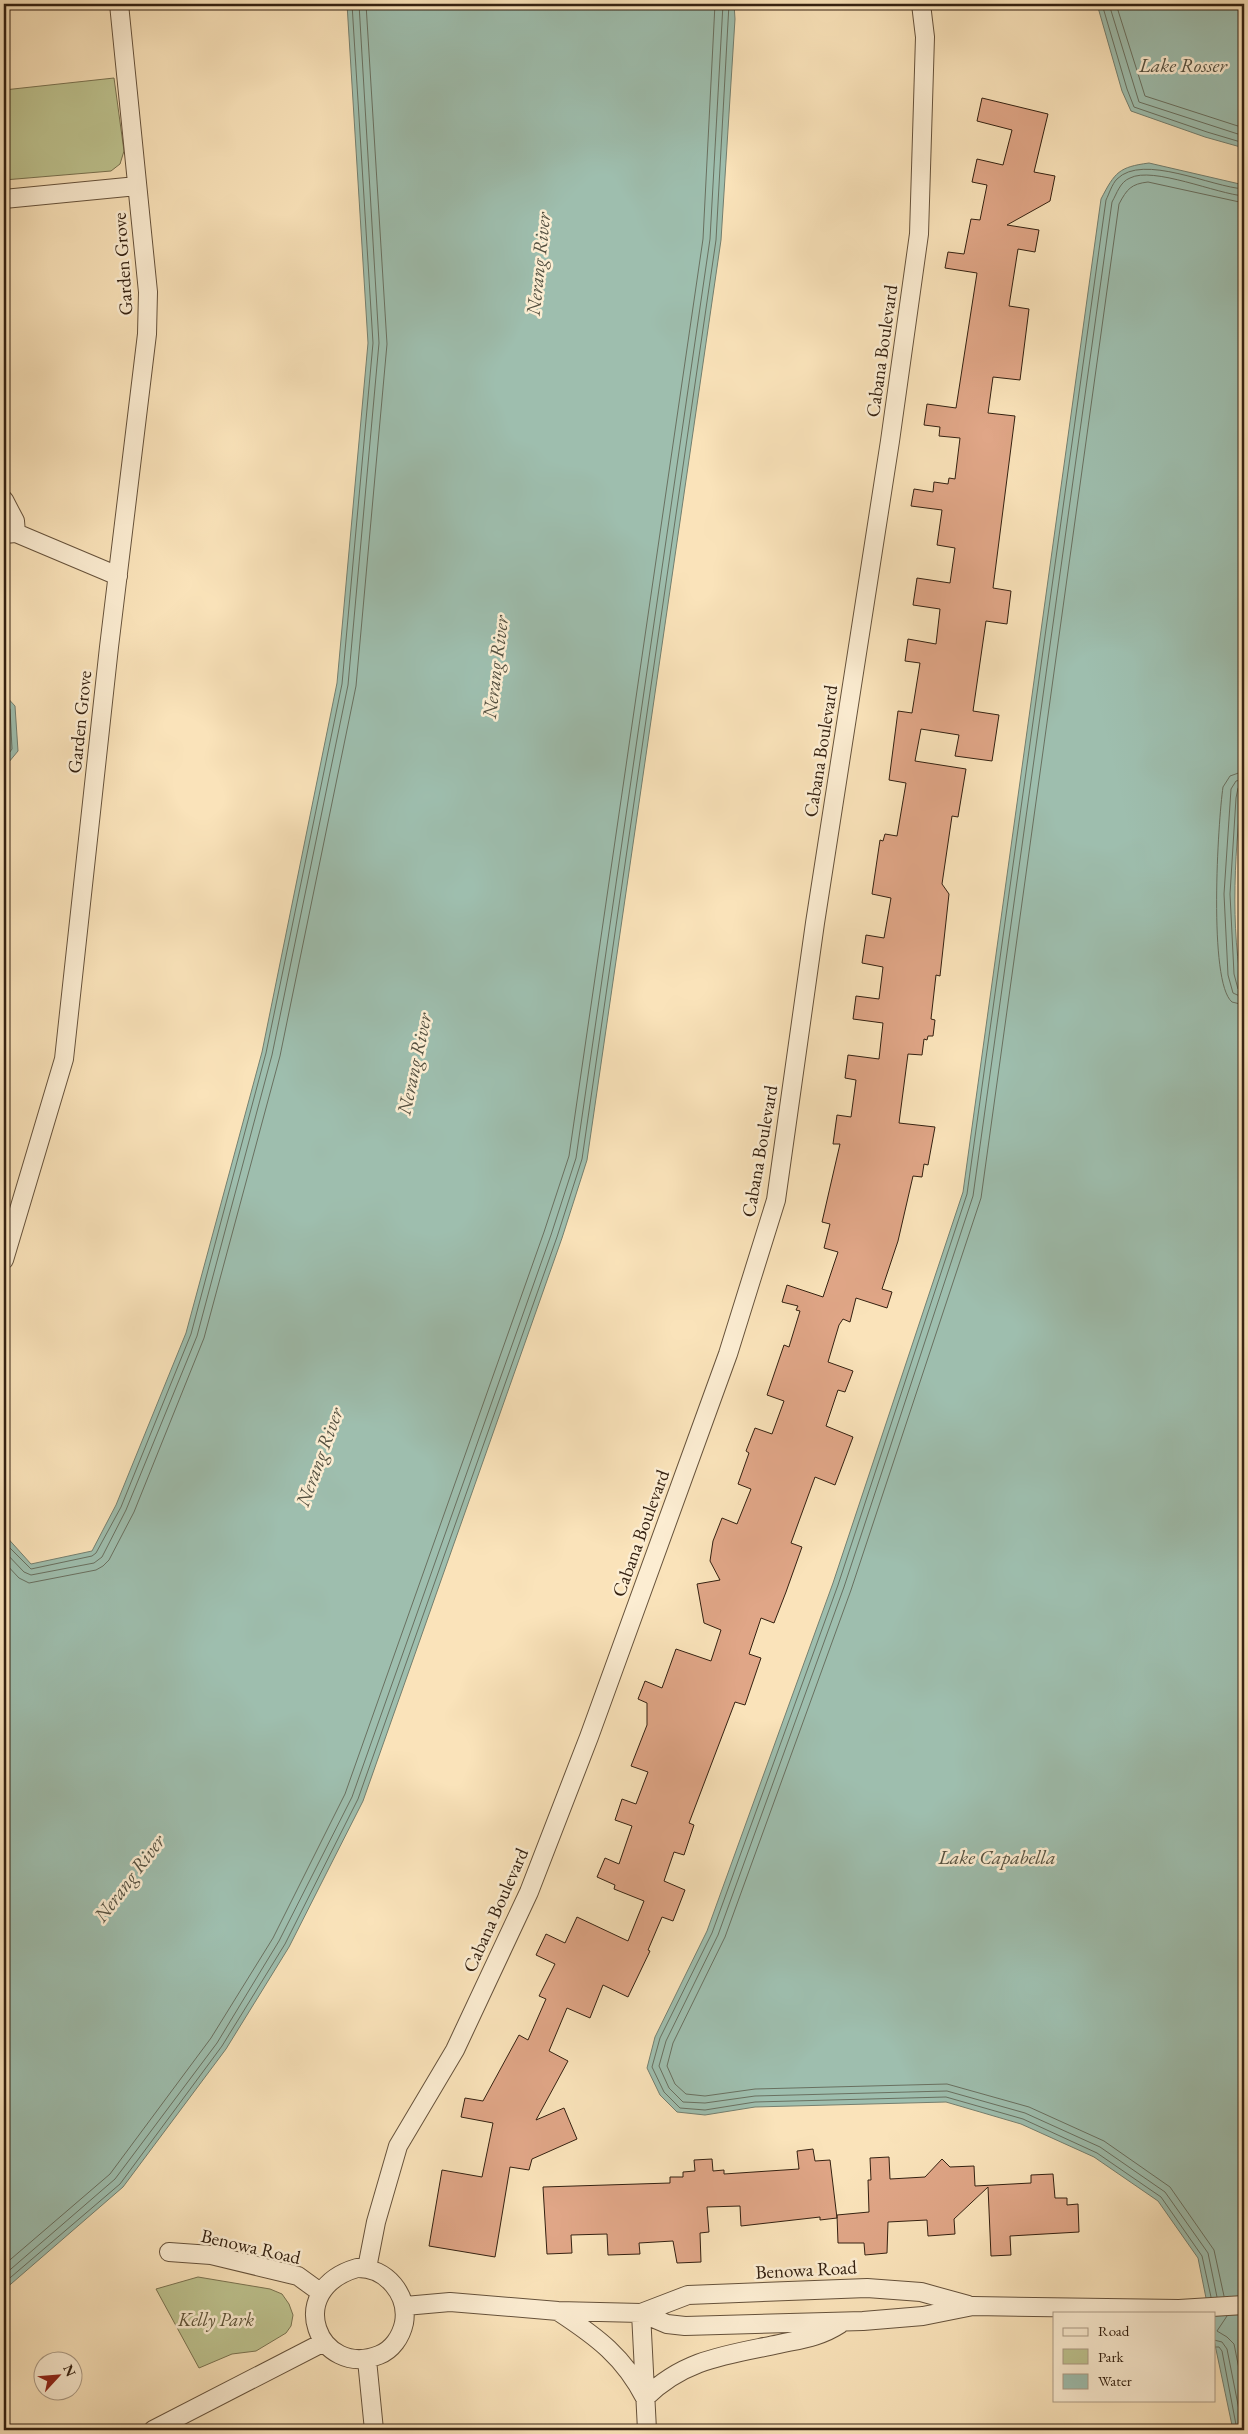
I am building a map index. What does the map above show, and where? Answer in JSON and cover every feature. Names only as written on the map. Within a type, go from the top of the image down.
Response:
[{"type":"street","name":"Garden Grove","points":[[4,1257],[64,1059],[147,334],[148,292],[119,4]]},
{"type":"street","name":"Cabana Boulevard","points":[[367,2268],[376,2222],[398,2146],[455,2050],[521,1909],[588,1737],[728,1354],[776,1200],[815,923],[890,441],[919,234],[925,37],[921,4]]},
{"type":"street","name":"Garden Grove","points":[[4,198],[137,186]]},
{"type":"street","points":[[4,500],[15,522],[10,534],[118,576]]},
{"type":"street","name":"Benowa Road","points":[[169,2252],[211,2255],[298,2276],[320,2292]]},
{"type":"street","points":[[367,2268],[389,2279],[399,2292],[404,2306],[402,2331],[394,2345],[384,2353],[367,2360],[354,2359],[335,2352],[324,2342],[315,2318],[315,2307],[320,2292],[330,2280],[344,2272],[367,2268]]},
{"type":"street","name":"Benowa Road","points":[[404,2306],[450,2302],[558,2311],[641,2313],[688,2296],[867,2288],[921,2292],[973,2306]]},
{"type":"street","name":"Benowa Road","points":[[641,2313],[667,2324],[685,2326],[843,2322],[923,2316],[973,2306],[1179,2308],[1244,2306]]},
{"type":"street","points":[[558,2311],[610,2349],[634,2376],[645,2398]]},
{"type":"street","points":[[641,2313],[647,2430]]},
{"type":"street","points":[[645,2398],[673,2374],[689,2366],[728,2355],[823,2334],[843,2322]]},
{"type":"street","points":[[154,2430],[324,2342]]},
{"type":"street","points":[[367,2360],[374,2430]]},
{"type":"green space","points":[[114,78],[124,151],[120,164],[111,171],[4,180],[4,90]]},
{"type":"green space","name":"Kelly Park","points":[[198,2277],[270,2289],[282,2294],[289,2304],[293,2315],[291,2326],[286,2333],[256,2351],[232,2354],[199,2368],[156,2289]]},
{"type":"water","name":"Nerang River","points":[[347,4],[734,4],[735,19],[721,240],[587,1160],[562,1238],[363,1801],[289,1947],[226,2049],[123,2187],[4,2290],[4,1534],[31,1564],[92,1551],[116,1505],[186,1333],[262,1052],[337,683],[368,343]]},
{"type":"water","name":"Lake Rosser","points":[[1097,4],[1244,4],[1244,148],[1205,137],[1131,111],[1122,91]]},
{"type":"water","name":"Lake Capabella","points":[[1149,163],[1244,185],[1244,774],[1236,856],[1235,914],[1236,943],[1244,996],[1244,2430],[1233,2430],[1216,2349],[1216,2312],[1209,2312],[1198,2258],[1158,2201],[1094,2157],[1021,2124],[946,2102],[755,2107],[705,2115],[677,2112],[660,2095],[647,2068],[655,2037],[707,1931],[833,1583],[963,1192],[1101,199],[1114,177],[1124,169]]},
{"type":"water","points":[[4,694],[15,706],[18,751],[4,768]]},
{"type":"building","points":[[982,98],[1048,114],[1034,172],[1055,176],[1050,201],[1007,225],[1039,230],[1035,252],[1018,249],[1009,306],[1029,309],[1020,380],[993,377],[988,413],[1015,416],[993,588],[1011,591],[1007,624],[986,621],[973,711],[999,715],[992,761],[955,756],[959,735],[921,729],[915,761],[966,769],[958,817],[952,816],[942,884],[949,894],[940,976],[936,975],[931,1019],[935,1020],[933,1036],[928,1036],[927,1040],[924,1039],[922,1055],[908,1054],[899,1123],[935,1127],[928,1165],[924,1164],[922,1177],[913,1176],[898,1241],[882,1289],[892,1292],[887,1308],[856,1298],[850,1322],[843,1319],[839,1325],[828,1362],[853,1371],[845,1392],[838,1390],[826,1426],[853,1437],[835,1485],[815,1477],[791,1543],[802,1547],[786,1592],[774,1623],[761,1618],[749,1654],[761,1658],[745,1705],[735,1702],[689,1823],[694,1825],[684,1855],[674,1852],[664,1881],[685,1890],[673,1921],[662,1917],[648,1950],[650,1951],[628,1997],[603,1985],[590,2018],[567,2008],[549,2051],[568,2061],[536,2120],[564,2108],[577,2139],[532,2159],[529,2170],[510,2167],[495,2257],[429,2246],[442,2170],[482,2177],[493,2123],[461,2117],[465,2098],[483,2101],[519,2035],[528,2040],[546,1999],[539,1996],[555,1964],[536,1955],[546,1934],[565,1943],[577,1917],[628,1941],[644,1901],[614,1889],[615,1885],[597,1877],[605,1858],[619,1864],[632,1826],[615,1820],[622,1799],[636,1804],[648,1772],[631,1766],[647,1725],[647,1703],[638,1699],[645,1681],[662,1688],[676,1649],[711,1661],[721,1630],[704,1623],[697,1584],[720,1580],[710,1561],[713,1541],[722,1518],[737,1524],[751,1489],[738,1484],[749,1453],[746,1451],[755,1428],[772,1434],[784,1401],[767,1395],[784,1345],[789,1347],[800,1311],[796,1310],[798,1306],[782,1302],[787,1285],[823,1297],[838,1252],[824,1248],[830,1224],[822,1222],[840,1144],[833,1144],[837,1115],[851,1117],[856,1080],[845,1078],[848,1055],[879,1059],[883,1023],[853,1019],[856,996],[879,999],[883,967],[862,963],[866,935],[884,938],[891,898],[872,894],[880,840],[883,841],[885,834],[897,836],[906,783],[889,780],[898,711],[912,713],[920,663],[905,661],[908,639],[936,644],[940,609],[913,605],[917,578],[950,583],[955,548],[937,545],[942,510],[911,506],[914,489],[933,492],[934,482],[948,484],[949,478],[955,479],[960,438],[939,436],[940,427],[924,425],[927,404],[956,408],[977,273],[945,268],[948,252],[964,254],[971,219],[980,220],[987,185],[972,182],[977,159],[1003,165],[1012,130],[977,121]]},
{"type":"building","points":[[813,2149],[815,2161],[830,2160],[837,2218],[820,2220],[820,2217],[741,2226],[740,2206],[707,2207],[709,2232],[700,2233],[701,2262],[677,2263],[673,2241],[639,2243],[640,2254],[608,2255],[607,2234],[571,2235],[572,2253],[547,2254],[543,2187],[670,2183],[670,2177],[683,2177],[683,2172],[695,2171],[694,2160],[712,2159],[713,2171],[724,2170],[724,2174],[799,2169],[797,2151]]},
{"type":"building","points":[[889,2157],[890,2179],[925,2177],[942,2159],[950,2167],[974,2166],[975,2186],[1031,2183],[1031,2175],[1053,2174],[1055,2198],[1067,2198],[1067,2205],[1078,2204],[1079,2232],[1010,2236],[1011,2255],[991,2256],[988,2187],[954,2219],[955,2234],[928,2236],[927,2220],[888,2222],[887,2253],[865,2255],[864,2243],[838,2243],[837,2215],[869,2212],[868,2180],[871,2180],[870,2158]]}]
